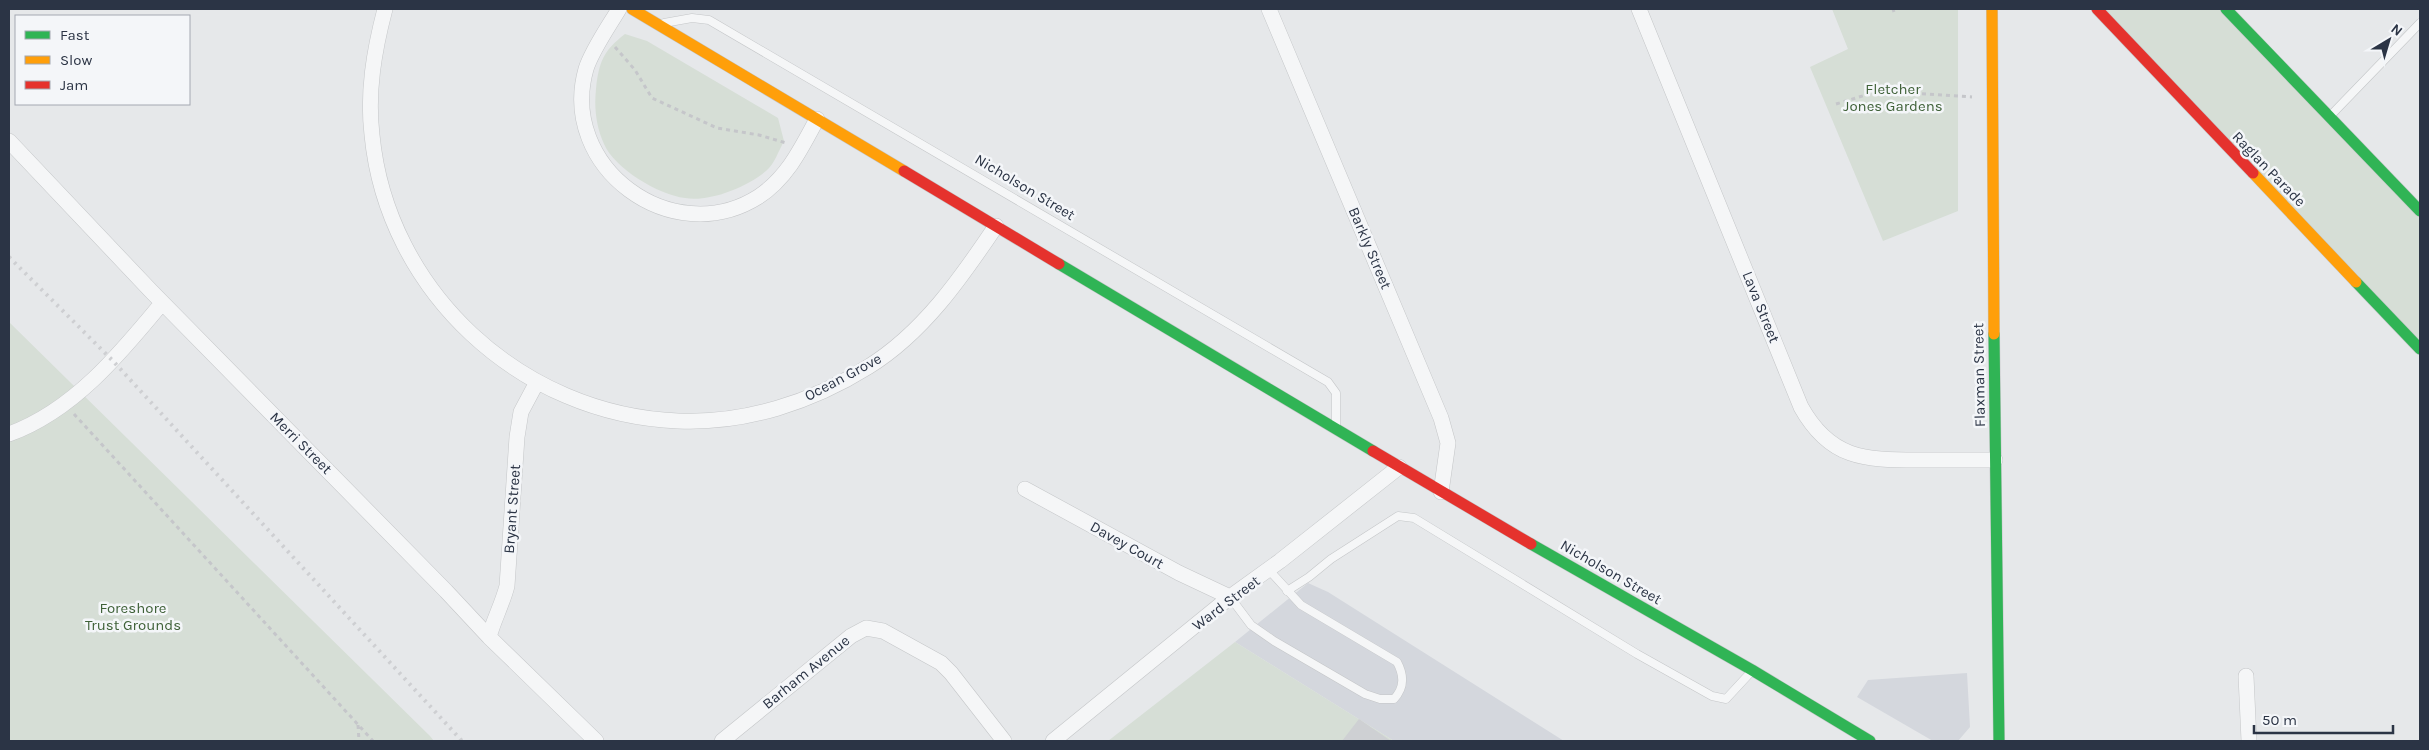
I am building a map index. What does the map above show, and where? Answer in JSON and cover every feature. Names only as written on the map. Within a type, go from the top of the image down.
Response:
[{"type":"main road","name":"Nicholson Street","points":[[632,9],[1399,467],[1752,670],[1870,741]]},
{"type":"main road","name":"Flaxman Street","points":[[1992,9],[1990,98],[1999,741]]},
{"type":"main road","name":"Raglan Parade","points":[[2097,9],[2420,349]]},
{"type":"main road","points":[[2226,9],[2420,211]]},
{"type":"street","name":"Ocean Grove","points":[[385,9],[372,71],[370,105],[377,168],[390,212],[407,251],[428,285],[451,315],[491,353],[537,382],[594,407],[653,419],[688,421],[732,418],[796,402],[832,387],[869,366],[900,344],[952,288],[996,226]]},
{"type":"street","points":[[619,9],[586,68],[583,88],[583,109],[587,132],[596,154],[607,170],[626,190],[661,208],[696,214],[732,208],[758,197],[784,175],[799,153],[817,119]]},
{"type":"street","name":"Barkly Street","points":[[1269,9],[1441,418],[1448,443],[1442,492]]},
{"type":"street","name":"Lava Street","points":[[1639,9],[1801,407],[1816,432],[1837,448],[1865,458],[1994,460]]},
{"type":"street","name":"Merri Street","points":[[9,142],[162,303],[489,637],[596,741]]},
{"type":"street","points":[[9,434],[26,428],[64,402],[113,361],[162,303]]},
{"type":"street","name":"Bryant Street","points":[[489,637],[493,622],[502,606],[507,586],[517,438],[521,412],[537,382]]},
{"type":"street","name":"Ward Street","points":[[1053,741],[1230,597],[1269,570],[1399,467]]},
{"type":"street","name":"Davey Court","points":[[1025,489],[1179,573],[1230,597]]},
{"type":"street","name":"Barham Avenue","points":[[722,741],[851,636],[866,628],[883,631],[941,663],[1004,741]]},
{"type":"street","points":[[2246,676],[2249,741]]},
{"type":"lane","name":"Nicholson Street","points":[[657,24],[692,18],[709,20],[1328,382],[1336,393],[1336,429]]},
{"type":"lane","points":[[2330,116],[2420,23]]},
{"type":"lane","points":[[1288,591],[1331,559],[1398,516],[1414,518],[1637,654],[1712,696],[1726,699],[1736,691],[1752,670]]},
{"type":"lane","points":[[1230,597],[1251,625],[1274,642],[1365,694],[1394,699],[1401,692],[1403,674],[1397,662],[1301,605],[1269,570]]},
{"type":"path","points":[[612,44],[635,70],[652,98],[717,128],[784,142],[799,153]]},
{"type":"path","points":[[1836,104],[1879,91],[1990,98]]},
{"type":"path","points":[[64,402],[373,741]]},
{"type":"path","points":[[358,724],[359,741]]},
{"type":"shaded area","points":[[1308,583],[1328,592],[1564,741],[1394,741],[1235,642]]},
{"type":"shaded area","points":[[1967,673],[1970,727],[1958,741],[1933,741],[1857,697],[1868,680]]},
{"type":"green space","name":"Fletcher Jones Gardens","points":[[1832,9],[1958,9],[1958,211],[1883,241],[1810,67],[1848,49]]},
{"type":"green space","points":[[2097,9],[2226,9],[2420,211],[2420,348]]},
{"type":"green space","points":[[625,34],[647,41],[778,118],[784,141],[769,168],[739,188],[706,198],[695,199],[663,192],[639,179],[618,163],[601,137],[596,117],[595,96],[603,58]]},
{"type":"green space","name":"Foreshore Trust Grounds","points":[[9,322],[430,736],[434,741],[9,741]]},
{"type":"green space","points":[[1235,642],[1394,741],[1108,741]]},
{"type":"building","points":[[1359,719],[1391,741],[1342,741]]},
{"type":"railway","points":[[9,257],[113,361],[462,741]]},
{"type":"traffic: fast","points":[[2226,9],[2420,211]]},
{"type":"traffic: fast","points":[[1059,264],[1373,451]]},
{"type":"traffic: fast","points":[[2356,282],[2420,349]]},
{"type":"traffic: fast","points":[[1994,334],[1999,741]]},
{"type":"traffic: fast","points":[[1531,544],[1752,670],[1870,741]]},
{"type":"traffic: slow","points":[[632,9],[904,171]]},
{"type":"traffic: slow","points":[[1992,9],[1994,334]]},
{"type":"traffic: slow","points":[[2253,173],[2356,282]]},
{"type":"traffic: jam","points":[[2097,9],[2253,173]]},
{"type":"traffic: jam","points":[[904,171],[1059,264]]},
{"type":"traffic: jam","points":[[1373,451],[1531,544]]}]
